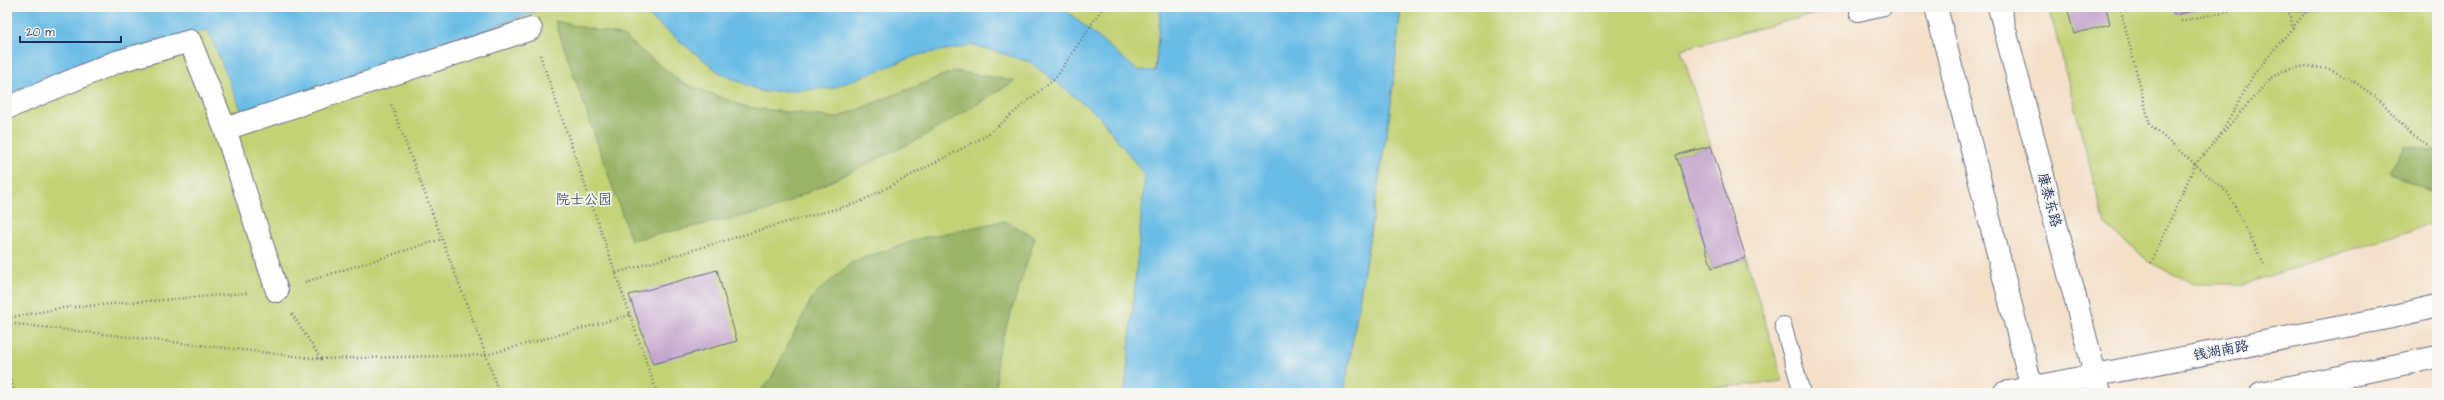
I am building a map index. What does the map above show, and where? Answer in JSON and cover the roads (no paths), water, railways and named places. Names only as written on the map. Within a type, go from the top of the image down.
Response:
[{"type":"street","points":[[1936,7],[2033,391]]},
{"type":"street","name":"康泰东路","points":[[2000,7],[2098,385]]},
{"type":"street","points":[[225,129],[382,80],[531,29]]},
{"type":"street","points":[[7,108],[116,62],[190,41],[225,129],[276,291]]},
{"type":"street","name":"钱湖南路","points":[[2004,393],[2098,385],[2437,306]]},
{"type":"street","points":[[2261,393],[2437,358]]},
{"type":"lane","points":[[1858,13],[1884,7]]},
{"type":"lane","points":[[1783,325],[1802,393]]},
{"type":"water","points":[[7,7],[547,7],[477,34],[243,114],[208,30],[94,58],[7,95]]},
{"type":"water","points":[[637,7],[1062,7],[1137,70],[1155,71],[1161,7],[1401,7],[1390,111],[1344,393],[1125,393],[1145,175],[1098,115],[1030,62],[974,45],[918,55],[833,88],[763,92],[720,73]]},
{"type":"park label","name":"院士公园","points":[[584,200]]}]
